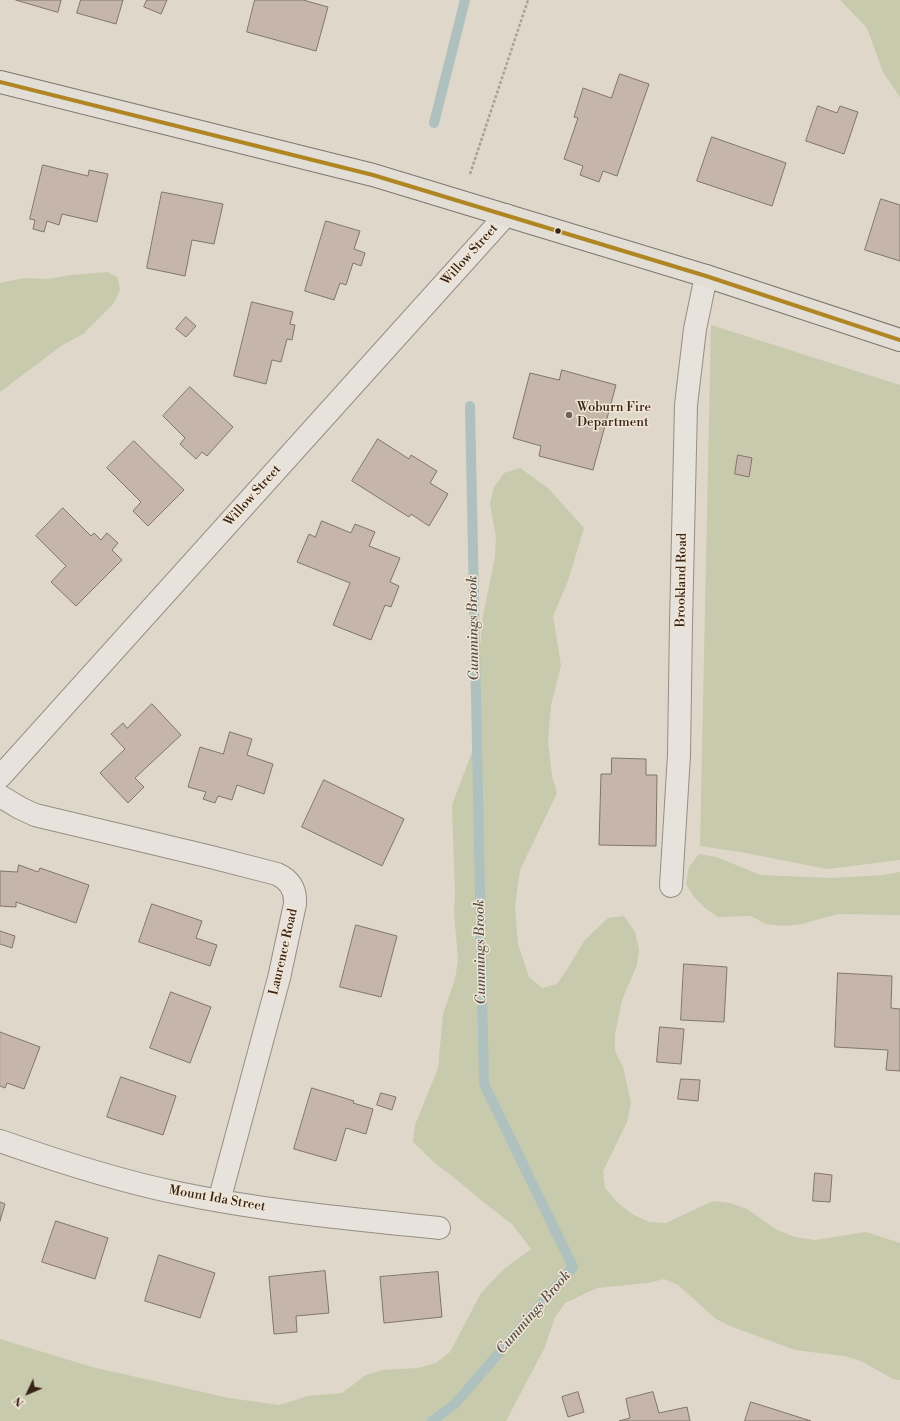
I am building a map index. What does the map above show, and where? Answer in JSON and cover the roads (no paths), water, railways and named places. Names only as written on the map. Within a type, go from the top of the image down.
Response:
[{"type":"main road","points":[[0,82],[373,175],[706,276],[900,340]]},
{"type":"street","name":"Willow Street","points":[[0,777],[506,215]]},
{"type":"street","name":"Brookland Road","points":[[671,886],[679,755],[680,623],[686,405],[696,329],[706,276]]},
{"type":"street","name":"Laurence Road","points":[[0,796],[35,815],[277,874],[290,883],[294,889],[296,897],[295,904],[279,978],[219,1201]]},
{"type":"street","name":"Mount Ida Street","points":[[0,1141],[113,1176],[176,1193],[219,1201],[323,1216],[439,1228]]},
{"type":"waterway","name":"Cummings Brook","points":[[434,123],[465,0]]},
{"type":"waterway","name":"Cummings Brook","points":[[432,1421],[455,1404],[573,1267],[484,1084],[470,406]]},
{"type":"place","name":"Woburn Fire Department","points":[[569,415]]}]
